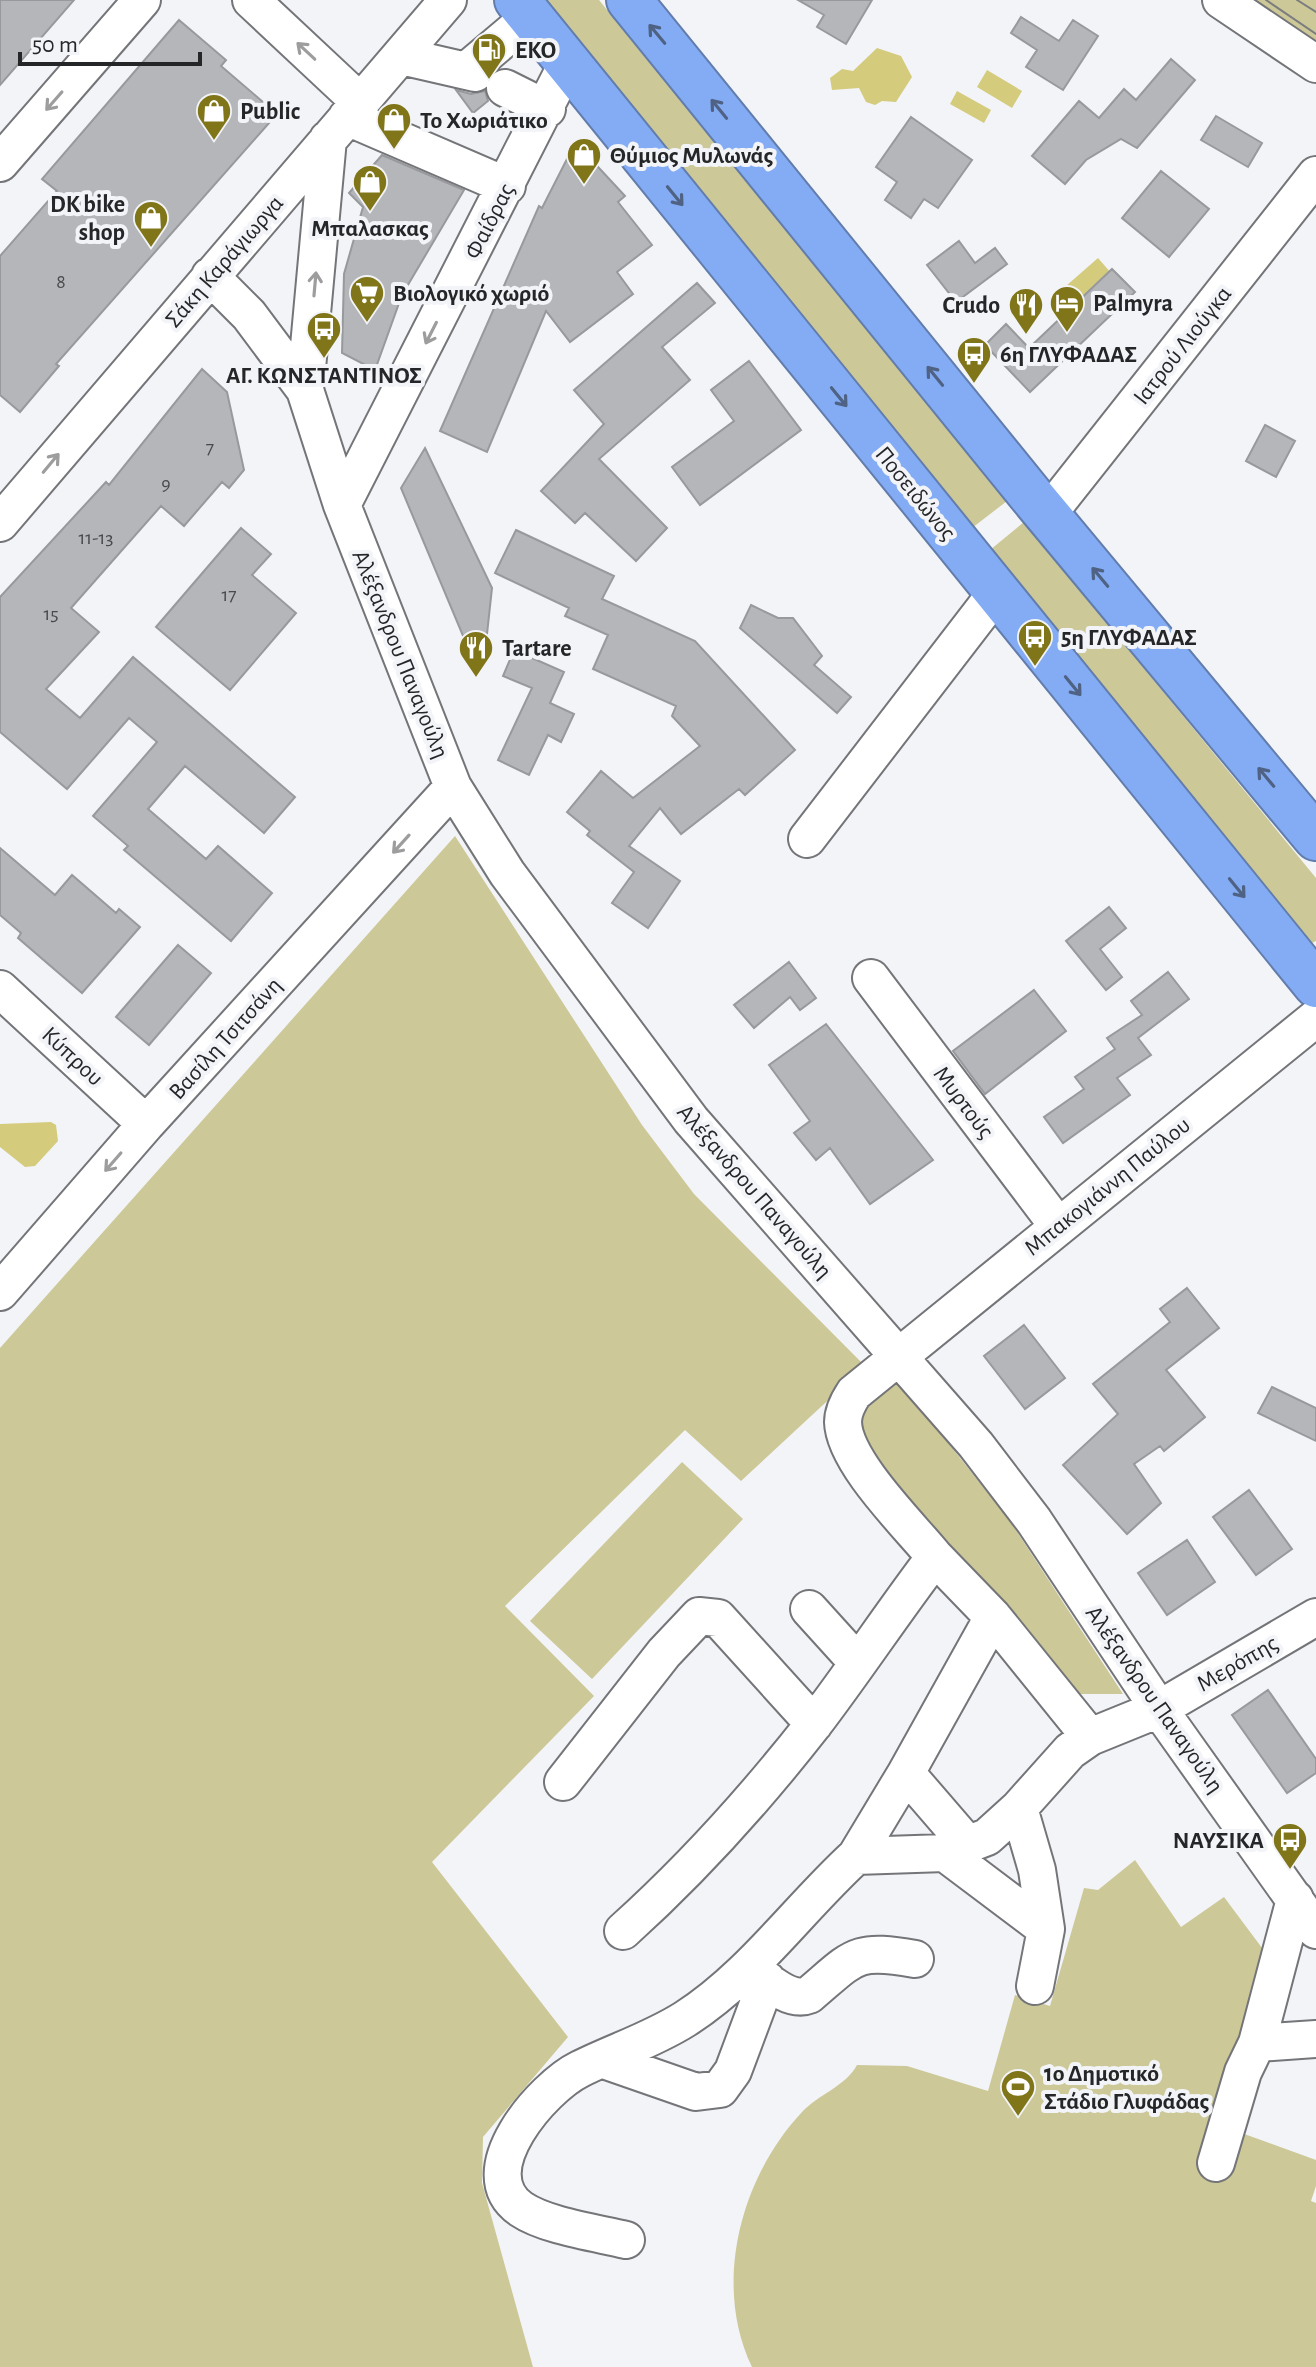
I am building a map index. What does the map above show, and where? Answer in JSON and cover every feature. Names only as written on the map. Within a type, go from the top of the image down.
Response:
[{"type":"highway","points":[[629,0],[1316,838]]},
{"type":"highway","name":"Ποσειδώνος","points":[[524,8],[1316,985]]},
{"type":"street","points":[[0,163],[142,0]]},
{"type":"street","points":[[251,0],[345,120],[507,186]]},
{"type":"street","name":"Σάκη Καράγιωργα","points":[[0,523],[448,0]]},
{"type":"street","points":[[1221,0],[1316,64]]},
{"type":"street","points":[[482,77],[524,8]]},
{"type":"street","points":[[401,56],[482,77],[547,109]]},
{"type":"street","name":"Φαίδρας","points":[[342,505],[547,109],[567,64]]},
{"type":"street","name":"Αλέξανδρου Παναγούλη","points":[[305,390],[345,120]]},
{"type":"street","name":"Ιατρού Λιούγκα","points":[[1048,514],[1316,175]]},
{"type":"street","name":"Αλέξανδρου Παναγούλη","points":[[210,276],[249,315],[305,390],[342,505],[453,787],[507,873],[691,1120],[976,1445],[1034,1521],[1159,1709],[1316,1930]]},
{"type":"street","points":[[807,839],[997,592]]},
{"type":"street","name":"Βασίλη Τσιτσάνη","points":[[0,1292],[146,1124],[453,787]]},
{"type":"street","name":"Μυρτούς","points":[[871,978],[1058,1226]]},
{"type":"street","name":"Κύπρου","points":[[0,989],[146,1124]]},
{"type":"street","name":"Μπακογιάννη Παύλου","points":[[1090,1737],[993,1617],[935,1557],[859,1464],[848,1444],[843,1424],[845,1408],[854,1393],[1316,1018]]},
{"type":"street","points":[[623,1931],[698,1860],[814,1724],[935,1557]]},
{"type":"street","points":[[809,1609],[857,1662]]},
{"type":"street","points":[[563,1782],[664,1653],[699,1616],[718,1618],[814,1724]]},
{"type":"street","points":[[604,2060],[696,2092],[720,2089],[733,2071],[758,1974],[822,1887],[856,1856],[993,1617]]},
{"type":"street","name":"Μερόπης","points":[[957,1850],[1002,1825],[1070,1751],[1090,1737],[1159,1709],[1316,1617]]},
{"type":"street","points":[[906,1773],[957,1850],[1046,1929]]},
{"type":"street","points":[[1019,1808],[1037,1870],[1046,1929],[1035,1986]]},
{"type":"street","points":[[856,1856],[957,1850]]},
{"type":"street","points":[[1216,2163],[1243,2072],[1257,2043],[1295,1899]]},
{"type":"street","points":[[758,1974],[790,1995],[804,1998],[861,1954],[881,1953],[915,1959]]},
{"type":"street","points":[[626,2240],[520,2209],[510,2196],[503,2176],[502,2160],[508,2144],[540,2102],[578,2069],[604,2060],[685,2019],[758,1974]]},
{"type":"street","points":[[1257,2043],[1316,2039]]},
{"type":"shaded area","points":[[547,0],[599,0],[1007,501],[972,528]]},
{"type":"shaded area","points":[[1249,0],[1316,0],[1316,43]]},
{"type":"shaded area","points":[[877,48],[901,56],[912,77],[896,102],[882,101],[875,105],[866,102],[859,88],[832,90],[830,78],[842,69],[853,71]]},
{"type":"shaded area","points":[[987,70],[1022,91],[1012,108],[977,87]]},
{"type":"shaded area","points":[[957,91],[991,110],[984,123],[950,104]]},
{"type":"shaded area","points":[[1098,258],[1111,273],[1079,300],[1066,286]]},
{"type":"shaded area","points":[[1024,522],[1316,878],[1316,941],[1312,943],[990,550]]},
{"type":"shaded area","points":[[455,836],[642,1125],[694,1194],[865,1366],[741,1481],[685,1430],[505,1606],[594,1696],[432,1862],[568,2037],[483,2137],[482,2183],[533,2367],[0,2367],[0,1348]]},
{"type":"shaded area","points":[[51,1122],[56,1125],[58,1141],[35,1166],[25,1167],[0,1147],[0,1124]]},
{"type":"shaded area","points":[[896,1377],[1010,1521],[1123,1694],[1077,1694],[947,1554],[853,1423],[858,1402]]},
{"type":"shaded area","points":[[682,1462],[743,1519],[592,1679],[530,1621]]},
{"type":"shaded area","name":"1ο Δημοτικό Στάδιο Γλυφάδας","points":[[1135,1860],[1181,1927],[1224,1897],[1271,1960],[1236,2131],[1316,2160],[1316,2186],[1311,2201],[1316,2203],[1316,2367],[752,2367],[740,2335],[734,2301],[734,2267],[739,2233],[749,2199],[781,2138],[802,2112],[846,2079],[857,2065],[907,2066],[988,2091],[1015,1995],[1050,2006],[1084,1888],[1098,1890]]},
{"type":"building","points":[[0,0],[74,0],[0,85]]},
{"type":"building","points":[[798,0],[872,0],[846,44],[817,27],[824,15]]},
{"type":"building","points":[[1021,17],[1059,41],[1073,20],[1098,36],[1063,90],[1026,67],[1037,50],[1011,33]]},
{"type":"building","points":[[179,20],[226,60],[221,66],[277,114],[56,364],[59,366],[20,412],[0,395],[0,256],[57,191],[42,179]]},
{"type":"building","points":[[1171,59],[1195,80],[1137,148],[1121,139],[1086,160],[1065,184],[1032,156],[1079,101],[1099,118],[1124,89],[1136,100]]},
{"type":"building","points":[[456,90],[471,94],[485,91],[488,101],[473,113]]},
{"type":"building","points":[[1216,116],[1262,143],[1248,167],[1201,140]]},
{"type":"building","points":[[911,117],[972,160],[938,208],[924,199],[911,218],[885,200],[897,182],[876,167]]},
{"type":"building","points":[[382,155],[464,190],[402,295],[375,370],[342,353],[344,274],[363,207],[349,193]]},
{"type":"building","points":[[569,155],[587,155],[625,196],[618,202],[652,245],[617,272],[633,294],[570,342],[546,311],[487,452],[440,431],[539,206],[542,208]]},
{"type":"building","points":[[1161,171],[1209,209],[1169,257],[1122,218]]},
{"type":"building","points":[[959,241],[975,263],[995,248],[1007,264],[956,302],[927,265]]},
{"type":"building","name":"Palmyra","points":[[1112,269],[1135,292],[1030,392],[985,345],[1006,324],[1029,348]]},
{"type":"building","points":[[697,283],[715,303],[662,347],[690,380],[599,459],[667,528],[636,561],[585,513],[575,523],[541,491],[604,424],[574,390]]},
{"type":"building","points":[[749,361],[801,430],[700,505],[672,467],[734,421],[711,390]]},
{"type":"building","points":[[202,369],[227,392],[244,470],[229,488],[222,482],[184,526],[161,506],[71,608],[99,632],[46,689],[80,718],[133,657],[295,797],[264,833],[185,766],[148,809],[206,859],[218,846],[272,893],[231,941],[124,850],[128,846],[93,816],[157,742],[129,718],[67,789],[0,732],[0,597],[106,482],[109,485]]},
{"type":"building","points":[[1265,425],[1295,441],[1276,477],[1246,461]]},
{"type":"building","points":[[425,448],[492,588],[487,634],[466,643],[401,488]]},
{"type":"building","points":[[241,528],[271,554],[252,575],[296,613],[230,690],[156,627]]},
{"type":"building","points":[[516,530],[614,576],[602,599],[695,641],[795,750],[745,795],[739,789],[681,834],[660,808],[629,846],[680,881],[648,928],[612,903],[634,872],[587,835],[590,831],[567,812],[601,771],[633,798],[700,746],[672,716],[676,706],[593,669],[608,635],[565,616],[569,608],[495,573]]},
{"type":"building","points":[[751,605],[778,618],[793,618],[822,656],[814,665],[851,697],[837,713],[740,628]]},
{"type":"building","points":[[514,650],[564,672],[550,703],[574,714],[561,742],[548,735],[529,775],[498,760],[532,688],[503,676]]},
{"type":"building","points":[[0,848],[55,895],[72,875],[116,913],[119,909],[140,927],[82,993],[18,938],[21,933],[0,915]]},
{"type":"building","points":[[1109,907],[1126,928],[1100,949],[1122,977],[1106,990],[1066,941]]},
{"type":"building","points":[[178,945],[211,973],[149,1045],[116,1017]]},
{"type":"building","points":[[789,962],[816,998],[800,1010],[790,997],[754,1028],[734,1005]]},
{"type":"building","points":[[1168,972],[1189,999],[1138,1038],[1151,1055],[1117,1078],[1130,1095],[1063,1143],[1044,1117],[1084,1089],[1075,1077],[1115,1049],[1107,1038],[1142,1015],[1131,1001]]},
{"type":"building","points":[[1034,990],[1066,1031],[985,1094],[953,1051]]},
{"type":"building","points":[[826,1024],[933,1160],[870,1204],[830,1148],[816,1160],[794,1133],[810,1121],[769,1065]]},
{"type":"building","points":[[1187,1288],[1219,1328],[1166,1370],[1205,1417],[1164,1451],[1160,1446],[1134,1464],[1161,1503],[1127,1534],[1063,1465],[1118,1414],[1093,1384],[1170,1322],[1160,1309]]},
{"type":"building","points":[[1024,1325],[1065,1378],[1025,1409],[984,1356]]},
{"type":"building","points":[[1272,1387],[1316,1408],[1316,1441],[1258,1413]]},
{"type":"building","points":[[1249,1490],[1292,1549],[1256,1575],[1213,1517]]},
{"type":"building","points":[[1187,1540],[1215,1582],[1167,1615],[1138,1573]]},
{"type":"building","points":[[1268,1690],[1316,1759],[1316,1773],[1287,1793],[1232,1715]]},
{"type":"tram line","points":[[1266,0],[1316,34]]},
{"type":"tram line","points":[[1297,0],[1316,12]]},
{"type":"place","name":"EKO","points":[[489,81]]},
{"type":"place","name":"Public","points":[[214,142]]},
{"type":"place","name":"Το Χωριάτικο","points":[[394,151]]},
{"type":"place","name":"Θύμιος Μυλωνάς","points":[[584,186]]},
{"type":"place","name":"Μπαλασκας","points":[[370,213]]},
{"type":"place","name":"DK bike shop","points":[[151,249]]},
{"type":"place","name":"Βιολογικό χωριό","points":[[367,324]]},
{"type":"place","name":"Palmyra","points":[[1067,334]]},
{"type":"place","name":"Crudo","points":[[1026,336]]},
{"type":"place","name":"ΑΓ. ΚΩΝΣΤΑΝΤΙΝΟΣ","points":[[324,360]]},
{"type":"place","name":"6η ΓΛΥΦΑΔΑΣ","points":[[974,385]]},
{"type":"place","name":"5η ΓΛΥΦΑΔΑΣ","points":[[1035,668]]},
{"type":"place","name":"Tartare","points":[[476,679]]},
{"type":"place","name":"ΝΑΥΣΙΚΑ","points":[[1290,1871]]},
{"type":"place","name":"1ο Δημοτικό Στάδιο Γλυφάδας","points":[[1018,2118]]}]
